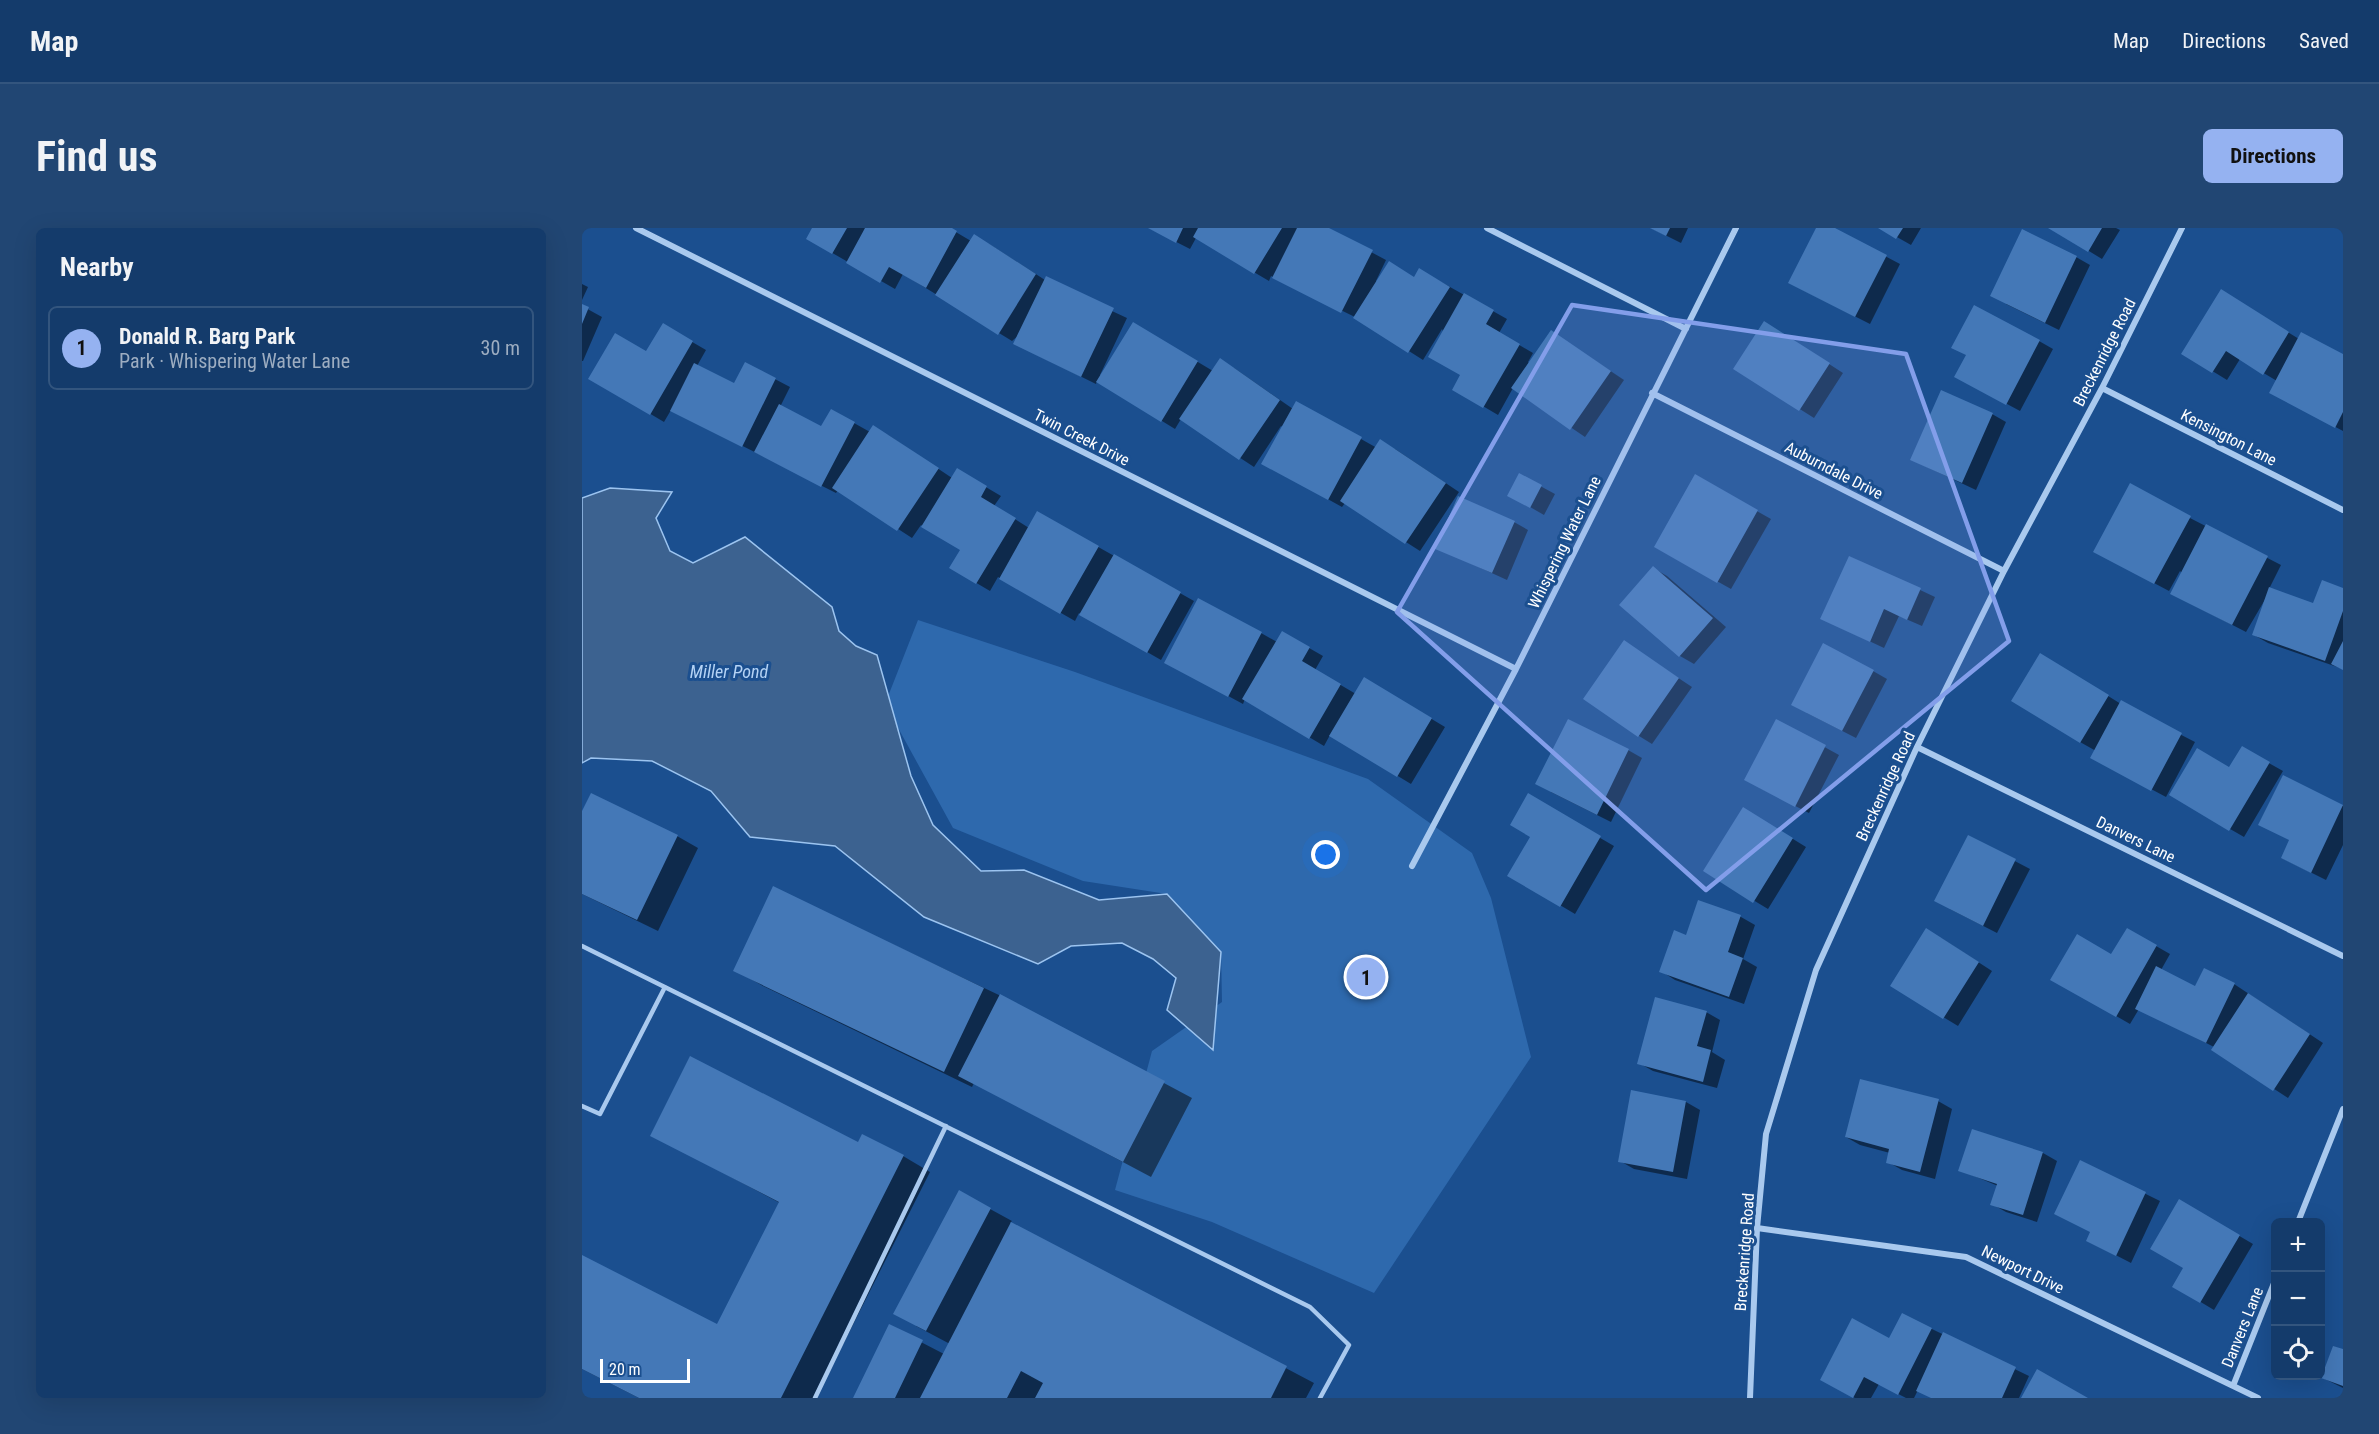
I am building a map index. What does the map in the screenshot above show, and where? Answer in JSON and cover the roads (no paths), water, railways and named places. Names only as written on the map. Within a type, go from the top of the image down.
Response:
[{"type":"street","name":"Twin Creek Drive","points":[[636,228],[1516,669]]},
{"type":"street","points":[[1487,228],[1686,329]]},
{"type":"street","name":"Whispering Water Lane","points":[[1412,866],[1516,669],[1736,228]]},
{"type":"street","name":"Breckenridge Road","points":[[1750,1398],[1757,1228],[1766,1134],[1816,970],[1917,747],[2004,571],[2102,388],[2182,228]]},
{"type":"street","name":"Kensington Lane","points":[[2102,388],[2343,510]]},
{"type":"street","name":"Auburndale Drive","points":[[1652,393],[2004,571]]},
{"type":"street","name":"Danvers Lane","points":[[1917,747],[2343,956]]},
{"type":"street","points":[[2300,1218],[2343,1109]]},
{"type":"street","name":"Newport Drive","points":[[1757,1228],[1966,1257],[2258,1398]]},
{"type":"street","name":"Danvers Lane","points":[[2233,1386],[2271,1291]]},
{"type":"lane","points":[[582,946],[1310,1307],[1349,1345],[1320,1398]]},
{"type":"lane","points":[[582,1106],[600,1114],[665,987]]},
{"type":"lane","points":[[815,1398],[946,1126]]},
{"type":"water","name":"Miller Pond","points":[[610,488],[672,492],[656,518],[670,551],[693,563],[745,537],[832,607],[839,631],[856,646],[877,655],[911,776],[933,825],[981,871],[1024,870],[1099,900],[1167,894],[1221,952],[1213,1050],[1167,1010],[1176,978],[1153,959],[1122,943],[1071,946],[1038,964],[924,917],[835,846],[750,837],[711,791],[652,761],[591,758],[582,763],[582,498]]},
{"type":"place","name":"Donald R. Barg Park","points":[[1366,977]]}]
